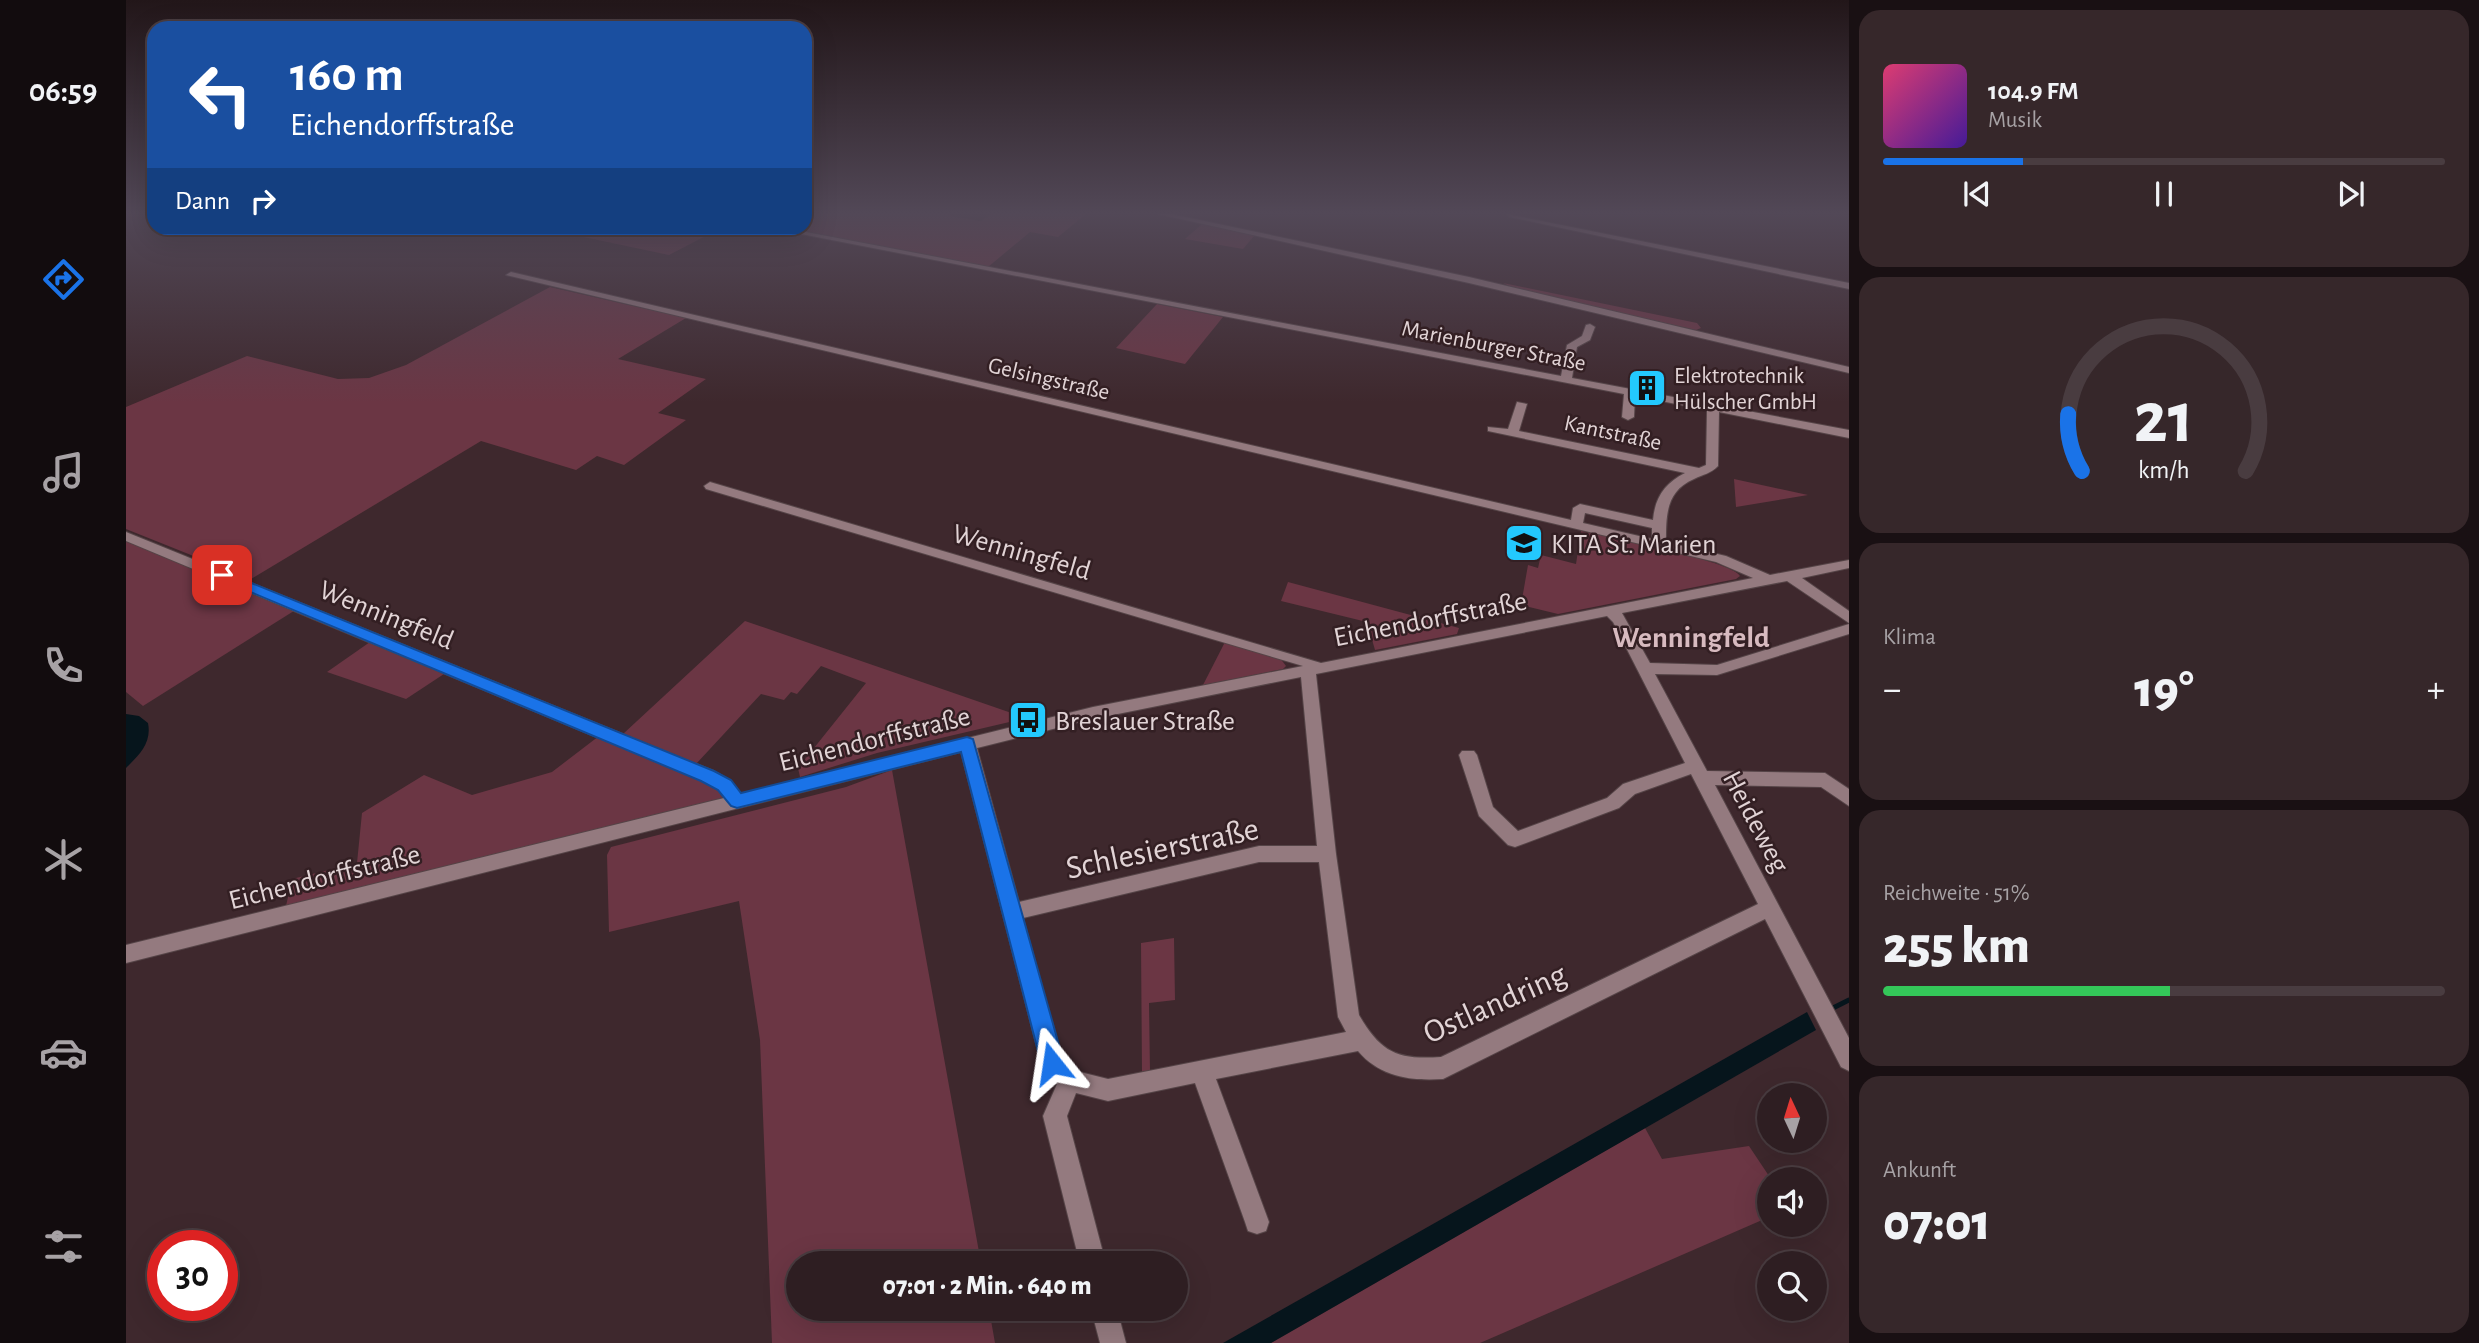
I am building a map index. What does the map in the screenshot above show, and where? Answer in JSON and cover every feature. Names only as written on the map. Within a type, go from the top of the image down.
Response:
[{"type":"street","name":"Gelsingstraße","points":[[518,277],[1659,545],[1741,565],[1769,580]]},
{"type":"street","name":"Marienburger Straße","points":[[1028,277],[1849,434]]},
{"type":"street","points":[[1455,277],[1849,370]]},
{"type":"street","points":[[1804,277],[1849,286]]},
{"type":"street","points":[[1566,380],[1572,345],[1586,338],[1590,327]]},
{"type":"street","points":[[1628,417],[1630,392]]},
{"type":"street","points":[[1513,433],[1521,404]]},
{"type":"street","points":[[1659,545],[1660,506],[1664,495],[1685,477],[1703,473],[1712,466],[1713,408]]},
{"type":"street","name":"Kantstraße","points":[[1492,429],[1703,473]]},
{"type":"street","name":"Wenningfeld","points":[[710,486],[1314,664],[1312,670]]},
{"type":"street","points":[[1576,525],[1581,501],[1659,526]]},
{"type":"street","name":"Wenningfeld","points":[[126,536],[708,776],[724,785],[737,801]]},
{"type":"street","name":"Eichendorffstraße","points":[[126,954],[1093,713],[1849,564]]},
{"type":"street","points":[[1790,575],[1849,618]]},
{"type":"street","name":"Heideweg","points":[[1610,611],[1619,619],[1849,1060]]},
{"type":"street","points":[[1644,668],[1717,670],[1849,629]]},
{"type":"street","name":"Ostlandring","points":[[1312,670],[1310,676],[1327,854],[1349,1017],[1360,1040],[1379,1060],[1411,1071],[1443,1068],[1769,908]]},
{"type":"street","points":[[967,744],[1052,1063],[1070,1081],[1108,1090],[1360,1040]]},
{"type":"street","points":[[1468,755],[1485,811],[1515,840],[1613,803],[1629,789],[1698,772],[1825,780],[1849,799]]},
{"type":"street","name":"Schlesierstraße","points":[[1011,912],[1259,854],[1327,854]]},
{"type":"street","points":[[1202,1071],[1257,1222]]},
{"type":"street","points":[[1070,1081],[1055,1116],[1090,1251]]},
{"type":"street","points":[[1107,1321],[1113,1343]]},
{"type":"shaded area","points":[[1503,283],[1697,323],[1701,328],[1696,330],[1515,289]]},
{"type":"shaded area","points":[[550,287],[686,318],[618,359],[706,379],[658,413],[686,420],[624,465],[597,456],[576,470],[481,441],[251,579],[126,529],[126,407],[247,356],[338,379],[369,378],[406,365]]},
{"type":"shaded area","points":[[1157,304],[1223,317],[1185,364],[1116,348]]},
{"type":"shaded area","points":[[1734,479],[1808,495],[1736,507]]},
{"type":"shaded area","points":[[1581,531],[1693,556],[1732,570],[1740,576],[1736,579],[1558,614],[1521,605],[1528,565],[1538,568],[1541,555],[1576,564]]},
{"type":"shaded area","points":[[126,541],[297,609],[143,706],[126,692]]},
{"type":"shaded area","points":[[1288,582],[1459,628],[1457,634],[1375,650],[1367,622],[1281,601]]},
{"type":"shaded area","points":[[745,621],[1026,718],[877,753],[800,777],[798,768],[866,683],[821,666],[797,694],[791,692],[784,700],[761,694],[696,764],[623,734]]},
{"type":"shaded area","points":[[370,642],[447,672],[406,699],[327,672]]},
{"type":"shaded area","points":[[1225,642],[1280,658],[1286,666],[1283,669],[1203,685]]},
{"type":"shaded area","points":[[126,714],[139,716],[148,723],[149,730],[143,748],[126,768]]},
{"type":"shaded area","points":[[599,736],[719,788],[724,798],[286,906],[292,879],[357,863],[362,813],[424,775],[472,795],[552,772]]},
{"type":"shaded area","points":[[892,770],[979,1251],[786,1251],[786,1321],[991,1321],[995,1343],[772,1343],[760,1040],[739,901],[609,932],[607,855],[611,847],[846,787]]},
{"type":"shaded area","points":[[1174,938],[1175,1000],[1149,1003],[1150,1072],[1142,1074],[1141,943]]},
{"type":"shaded area","points":[[1807,1012],[1816,1030],[1271,1343],[1223,1343]]},
{"type":"shaded area","points":[[1645,1128],[1662,1159],[1749,1146],[1763,1167],[1757,1167],[1757,1222],[1480,1343],[1271,1343]]},
{"type":"waterway","points":[[1831,1009],[1849,1000]]},
{"type":"place","name":"Elektrotechnik Hülscher GmbH","points":[[1647,388]]},
{"type":"place","name":"KITA St. Marien","points":[[1524,543]]},
{"type":"place","name":"Breslauer Straße","points":[[1028,720]]},
{"type":"district","name":"Wenningfeld","points":[[1691,637]]},
{"type":"route","points":[[222,575],[708,776],[724,785],[737,801],[967,744],[1052,1063]]}]
